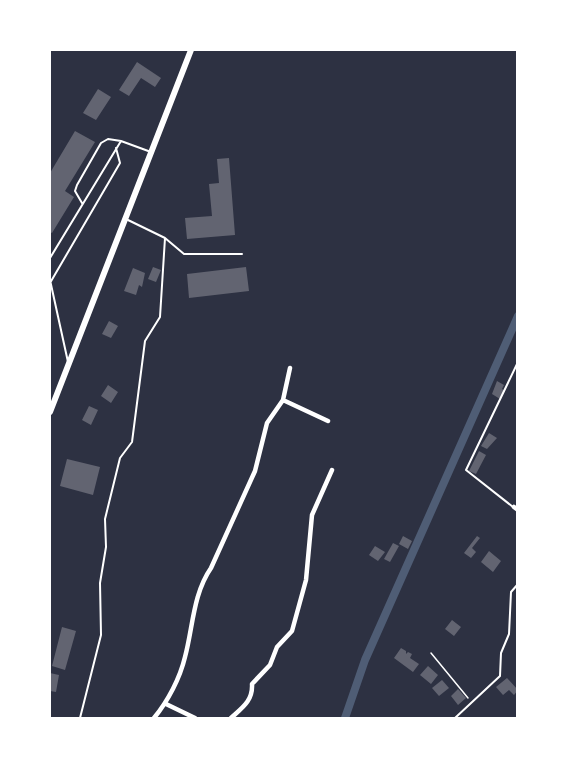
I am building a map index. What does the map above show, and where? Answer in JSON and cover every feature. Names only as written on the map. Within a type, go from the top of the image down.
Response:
[{"type":"main road","points":[[50,412],[191,50]]},
{"type":"street","points":[[154,718],[166,704],[185,658],[202,581],[211,568],[255,471],[267,423],[283,400],[290,368]]},
{"type":"street","points":[[283,400],[327,421]]},
{"type":"street","points":[[231,718],[249,701],[253,694],[252,684],[270,665],[276,647],[292,631],[306,580],[312,515],[333,470]]},
{"type":"street","points":[[166,704],[195,718]]},
{"type":"lane","points":[[83,203],[75,191],[101,142],[108,139],[121,141],[151,152]]},
{"type":"lane","points":[[50,258],[121,141]]},
{"type":"lane","points":[[68,365],[50,282],[120,163],[116,148]]},
{"type":"lane","points":[[125,219],[165,238],[184,254],[242,254]]},
{"type":"lane","points":[[80,718],[101,635],[100,584],[106,547],[105,519],[120,458],[132,442],[145,341],[160,316],[165,238]]},
{"type":"lane","points":[[516,509],[466,470],[518,362]]},
{"type":"lane","points":[[455,718],[500,676],[501,653],[509,634],[511,592],[518,584]]},
{"type":"path","points":[[431,653],[472,703]]},
{"type":"building","points":[[137,62],[161,78],[155,87],[141,78],[129,96],[119,90]]},
{"type":"building","points":[[98,89],[111,97],[96,120],[83,113]]},
{"type":"building","points":[[75,131],[95,142],[65,191],[74,197],[52,233],[50,232],[50,173]]},
{"type":"building","points":[[229,158],[235,235],[187,239],[185,218],[212,216],[209,184],[219,183],[217,159]]},
{"type":"building","points":[[153,267],[161,270],[156,282],[148,279]]},
{"type":"building","points":[[246,267],[249,291],[189,298],[187,274]]},
{"type":"building","points":[[133,268],[145,273],[142,287],[139,285],[136,295],[124,291]]},
{"type":"building","points":[[109,321],[118,326],[111,338],[102,334]]},
{"type":"building","points":[[497,381],[504,385],[502,389],[505,391],[500,399],[492,394]]},
{"type":"building","points":[[108,385],[118,392],[111,403],[101,396]]},
{"type":"building","points":[[89,406],[98,410],[91,425],[82,420]]},
{"type":"building","points":[[489,433],[497,438],[487,449],[481,446]]},
{"type":"building","points":[[479,451],[486,455],[476,474],[469,471]]},
{"type":"building","points":[[67,459],[100,467],[93,495],[60,486]]},
{"type":"building","points":[[403,536],[412,541],[408,549],[399,544]]},
{"type":"building","points":[[477,536],[480,538],[472,548],[476,552],[471,558],[464,553]]},
{"type":"building","points":[[393,543],[399,546],[390,562],[384,559]]},
{"type":"building","points":[[375,546],[385,552],[378,561],[369,555]]},
{"type":"building","points":[[489,551],[501,561],[493,572],[481,562]]},
{"type":"building","points":[[452,620],[461,627],[454,636],[445,629]]},
{"type":"building","points":[[62,627],[76,631],[65,670],[52,666]]},
{"type":"building","points":[[401,648],[406,651],[406,654],[408,652],[412,654],[410,658],[419,664],[413,672],[394,658]]},
{"type":"building","points":[[428,666],[438,675],[431,684],[420,675]]},
{"type":"building","points":[[50,673],[59,675],[56,692],[50,691]]},
{"type":"building","points":[[507,678],[518,690],[514,695],[509,690],[503,695],[496,687]]},
{"type":"building","points":[[442,680],[449,688],[439,696],[432,688]]},
{"type":"building","points":[[458,689],[466,698],[458,705],[451,696]]},
{"type":"waterway","points":[[345,718],[365,660],[518,316]]}]
